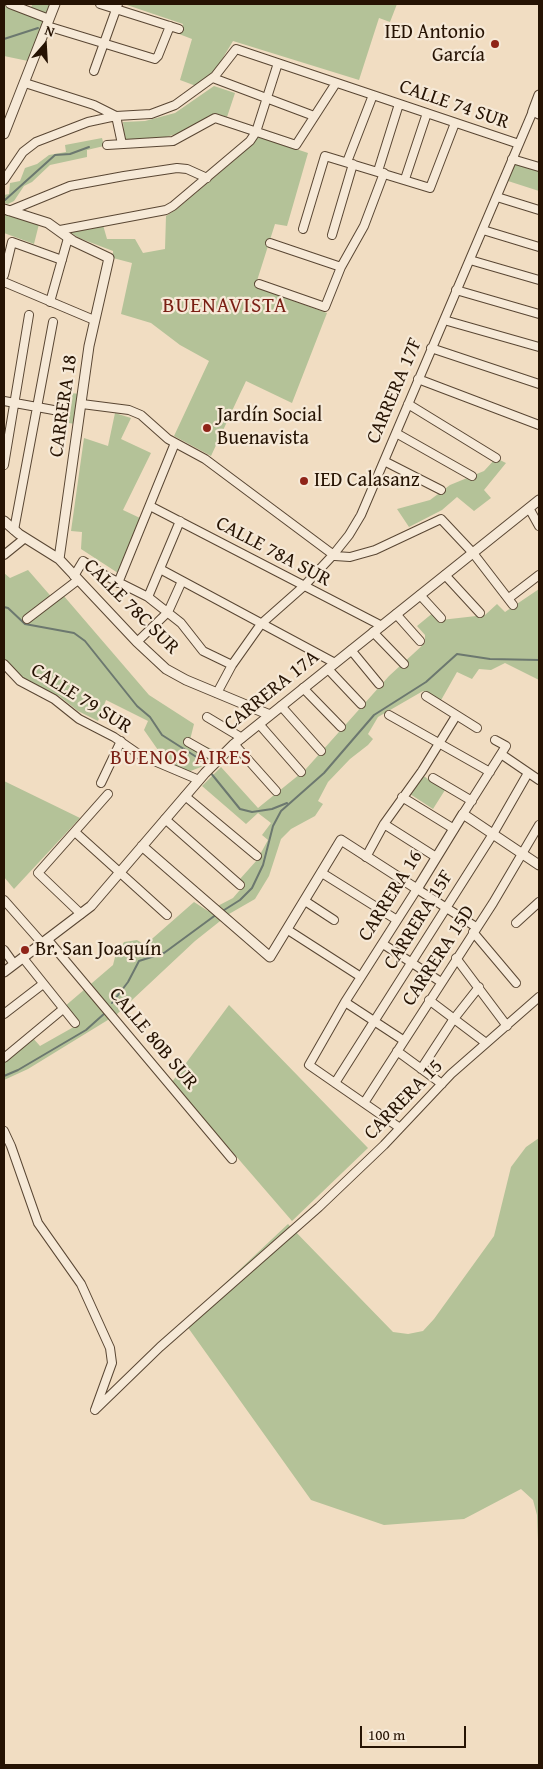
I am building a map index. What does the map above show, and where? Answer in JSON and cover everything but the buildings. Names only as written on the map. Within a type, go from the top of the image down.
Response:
[{"type":"street","points":[[10,4],[103,45],[155,59],[170,26]]},
{"type":"street","points":[[4,134],[55,4]]},
{"type":"street","points":[[100,4],[117,6],[179,29]]},
{"type":"street","points":[[94,70],[117,6]]},
{"type":"street","name":"CALLE 74 SUR","points":[[213,78],[236,49],[519,144]]},
{"type":"street","points":[[60,230],[166,210],[244,147],[256,132],[278,63]]},
{"type":"street","points":[[4,180],[23,152],[36,142],[88,122],[116,116],[136,116],[168,109],[213,78],[314,116]]},
{"type":"street","points":[[107,145],[173,141],[212,118],[296,146],[336,82]]},
{"type":"street","points":[[25,84],[94,105],[116,116]]},
{"type":"street","points":[[332,235],[350,163],[373,95]]},
{"type":"street","name":"CARRERA 17F","points":[[217,693],[232,665],[260,624],[304,586],[333,555],[349,535],[361,515],[512,159],[536,112],[539,95]]},
{"type":"street","points":[[259,284],[325,307],[341,267],[364,226],[399,104]]},
{"type":"street","points":[[405,179],[427,113]]},
{"type":"street","points":[[116,116],[122,144]]},
{"type":"street","points":[[303,229],[325,156],[405,179],[428,188],[431,186],[455,123]]},
{"type":"street","points":[[512,159],[539,167]]},
{"type":"street","points":[[6,210],[70,186],[124,176],[177,168],[187,169],[207,178]]},
{"type":"street","points":[[497,197],[539,210]]},
{"type":"street","points":[[6,210],[48,223],[60,230],[68,238],[50,302]]},
{"type":"street","points":[[483,230],[539,247]]},
{"type":"street","name":"CARRERA 18","points":[[59,559],[94,320],[109,258],[68,238]]},
{"type":"street","points":[[4,275],[12,242],[62,260]]},
{"type":"street","points":[[270,243],[341,267]]},
{"type":"street","points":[[470,260],[539,280]]},
{"type":"street","points":[[4,282],[94,320]]},
{"type":"street","points":[[456,290],[539,314]]},
{"type":"street","points":[[4,465],[29,314]]},
{"type":"street","points":[[444,320],[539,347]]},
{"type":"street","points":[[14,530],[53,322]]},
{"type":"street","points":[[432,348],[539,384]]},
{"type":"street","points":[[418,379],[539,425]]},
{"type":"street","points":[[4,401],[58,411]]},
{"type":"street","points":[[82,404],[128,410],[141,415],[175,443],[205,459],[333,555],[345,558],[361,554],[441,519],[473,553],[511,601],[539,575]]},
{"type":"street","points":[[408,404],[496,458]]},
{"type":"street","points":[[396,433],[472,476]]},
{"type":"street","points":[[118,583],[175,443]]},
{"type":"street","points":[[384,461],[441,490]]},
{"type":"street","name":"CARRERA 17A","points":[[4,972],[81,914],[96,900],[208,769],[234,744],[539,500]]},
{"type":"street","name":"CALLE 78A SUR","points":[[150,506],[382,626]]},
{"type":"street","points":[[529,508],[539,526]]},
{"type":"street","name":"CALLE 78C SUR","points":[[4,521],[25,538],[59,559],[137,642],[171,672],[270,715]]},
{"type":"street","points":[[148,597],[180,521]]},
{"type":"street","points":[[4,555],[25,538]]},
{"type":"street","points":[[27,620],[76,578],[83,561],[118,583],[148,597],[181,623],[203,650],[232,665]]},
{"type":"street","points":[[160,569],[260,624],[331,666],[361,704]]},
{"type":"street","points":[[445,575],[480,613]]},
{"type":"street","points":[[137,642],[168,612],[182,581]]},
{"type":"street","points":[[420,595],[442,618]]},
{"type":"street","points":[[396,614],[420,642]]},
{"type":"street","points":[[374,632],[404,664]]},
{"type":"street","points":[[351,650],[379,684]]},
{"type":"street","name":"CALLE 79 SUR","points":[[4,664],[20,681],[54,699],[80,719],[121,741],[140,755],[208,769]]},
{"type":"street","points":[[303,688],[342,727]]},
{"type":"street","points":[[426,696],[477,728]]},
{"type":"street","points":[[281,706],[321,751]]},
{"type":"street","points":[[389,715],[490,772]]},
{"type":"street","points":[[366,857],[384,824],[440,743],[456,716]]},
{"type":"street","points":[[207,717],[242,738]]},
{"type":"street","points":[[258,724],[301,772]]},
{"type":"street","name":"CARRERA 16","points":[[335,1083],[309,1065],[344,1002],[383,944],[506,746],[495,740]]},
{"type":"street","points":[[101,783],[121,741]]},
{"type":"street","points":[[188,742],[208,769]]},
{"type":"street","points":[[234,744],[276,791]]},
{"type":"street","points":[[501,754],[539,780]]},
{"type":"street","name":"CARRERA 15F","points":[[335,1083],[493,834],[528,773]]},
{"type":"street","points":[[433,778],[472,801]]},
{"type":"street","points":[[81,914],[38,873],[108,794]]},
{"type":"street","points":[[185,796],[257,856]]},
{"type":"street","points":[[402,797],[454,829]]},
{"type":"street","points":[[463,814],[539,865]]},
{"type":"street","points":[[165,819],[240,885]]},
{"type":"street","points":[[384,824],[436,857]]},
{"type":"street","name":"CARRERA 15D","points":[[364,1103],[523,854],[539,825]]},
{"type":"street","points":[[75,832],[167,915]]},
{"type":"street","points":[[142,846],[270,957],[341,840],[446,908],[474,929],[516,983]]},
{"type":"street","points":[[322,873],[397,920]]},
{"type":"street","name":"CALLE 80B SUR","points":[[4,900],[45,942],[232,1159]]},
{"type":"street","points":[[305,901],[334,920]]},
{"type":"street","points":[[516,922],[539,902]]},
{"type":"street","points":[[288,930],[361,977]]},
{"type":"street","points":[[383,944],[441,982]]},
{"type":"street","points":[[4,950],[14,964]]},
{"type":"street","points":[[23,958],[75,1023]]},
{"type":"street","points":[[456,958],[507,1026]]},
{"type":"street","points":[[4,1014],[43,984]]},
{"type":"street","points":[[422,1069],[453,1020],[479,987]]},
{"type":"street","name":"CARRERA 15","points":[[4,1131],[38,1223],[81,1284],[110,1348],[112,1363],[95,1410],[160,1347],[296,1228],[400,1128],[442,1084],[539,997]]},
{"type":"street","points":[[429,1000],[486,1044]]},
{"type":"street","points":[[344,1002],[403,1040]]},
{"type":"street","points":[[4,1058],[63,1008]]},
{"type":"street","points":[[397,1051],[442,1084]]},
{"type":"street","points":[[335,1083],[400,1128]]},
{"type":"green space","points":[[33,4],[51,4],[28,61],[4,56],[4,5],[27,13]]},
{"type":"green space","points":[[124,4],[397,4],[390,22],[379,18],[359,80],[233,41],[215,71],[208,79],[196,86],[180,80],[192,39],[179,34],[183,24]]},
{"type":"green space","points":[[214,86],[235,93],[227,117],[215,113],[177,134],[158,139],[125,141],[123,122],[145,121],[175,113]]},
{"type":"green space","points":[[258,136],[308,153],[287,226],[275,224],[255,287],[327,313],[292,403],[246,381],[211,456],[174,436],[209,361],[180,345],[151,323],[121,314],[132,263],[113,258],[113,251],[79,238],[68,231],[103,225],[107,239],[135,239],[143,253],[165,249],[166,216],[177,209],[237,158]]},
{"type":"green space","points":[[102,138],[104,146],[87,150],[87,157],[50,165],[32,182],[24,186],[14,201],[8,204],[4,203],[4,195],[9,194],[10,183],[20,181],[25,168],[37,164],[49,155],[66,152],[65,145]]},
{"type":"green space","points":[[515,162],[539,170],[539,191],[508,181]]},
{"type":"green space","points":[[4,212],[39,224],[34,244],[4,233]]},
{"type":"green space","points":[[61,392],[80,394],[75,424],[57,421]]},
{"type":"green space","points":[[115,413],[131,418],[121,439],[151,453],[123,510],[140,518],[121,575],[81,549],[82,532],[71,531],[84,438],[108,446]]},
{"type":"green space","points":[[496,458],[506,463],[484,490],[491,498],[474,511],[457,497],[442,510],[409,527],[397,509],[430,500],[450,485],[484,471]]},
{"type":"green space","points":[[28,570],[55,601],[63,595],[149,695],[194,724],[190,740],[217,751],[201,767],[188,772],[151,756],[158,750],[144,730],[148,721],[106,700],[98,721],[78,711],[59,696],[35,686],[22,677],[4,659],[4,573],[10,578]]},
{"type":"green space","points":[[539,589],[539,680],[505,663],[491,670],[479,669],[472,679],[457,672],[440,702],[423,691],[378,717],[368,734],[373,739],[328,782],[318,801],[323,804],[315,816],[291,829],[281,839],[269,876],[255,899],[229,914],[195,941],[116,1015],[28,1069],[4,1080],[4,1058],[32,1037],[40,1046],[79,1024],[64,1007],[113,965],[115,957],[124,942],[137,940],[145,945],[194,902],[208,911],[233,898],[245,884],[240,879],[257,860],[268,840],[262,835],[271,823],[258,813],[246,824],[202,786],[221,767],[258,808],[305,770],[389,676],[425,643],[425,635],[417,626],[434,612],[441,620],[485,615],[497,604],[505,612]]},
{"type":"green space","points":[[422,775],[445,790],[433,809],[410,794]]},
{"type":"green space","points":[[4,781],[80,818],[14,889],[4,877]]},
{"type":"green space","points":[[229,1005],[368,1148],[292,1221],[172,1082]]},
{"type":"green space","points":[[539,1138],[539,1566],[537,1515],[533,1500],[521,1489],[464,1519],[384,1525],[311,1500],[184,1322],[288,1224],[393,1332],[408,1334],[423,1331],[434,1319],[494,1236],[511,1167],[526,1147]]},
{"type":"waterway","points":[[4,39],[38,28]]},
{"type":"waterway","points":[[5,200],[55,155],[70,154],[89,147]]},
{"type":"waterway","points":[[4,607],[8,608],[25,624],[74,633],[85,641],[137,706],[150,717],[162,735],[198,758],[207,768]]},
{"type":"waterway","points":[[221,912],[240,900],[252,888],[263,865],[273,826],[281,811],[324,773],[374,715],[426,682],[457,654],[490,659],[539,660]]},
{"type":"waterway","points":[[210,772],[240,809],[252,812],[272,809],[287,803]]},
{"type":"waterway","points":[[112,1003],[128,982],[139,961],[164,953],[217,914]]},
{"type":"waterway","points":[[4,1076],[18,1070],[86,1030],[105,1013]]},
{"type":"place","name":"IED Antonio García","points":[[495,44]]},
{"type":"place","name":"Jardín Social Buenavista","points":[[207,428]]},
{"type":"place","name":"IED Calasanz","points":[[304,481]]},
{"type":"place","name":"Br. San Joaquín","points":[[25,950]]},
{"type":"district","name":"BUENAVISTA","points":[[225,307]]},
{"type":"district","name":"BUENOS AIRES","points":[[181,759]]}]
